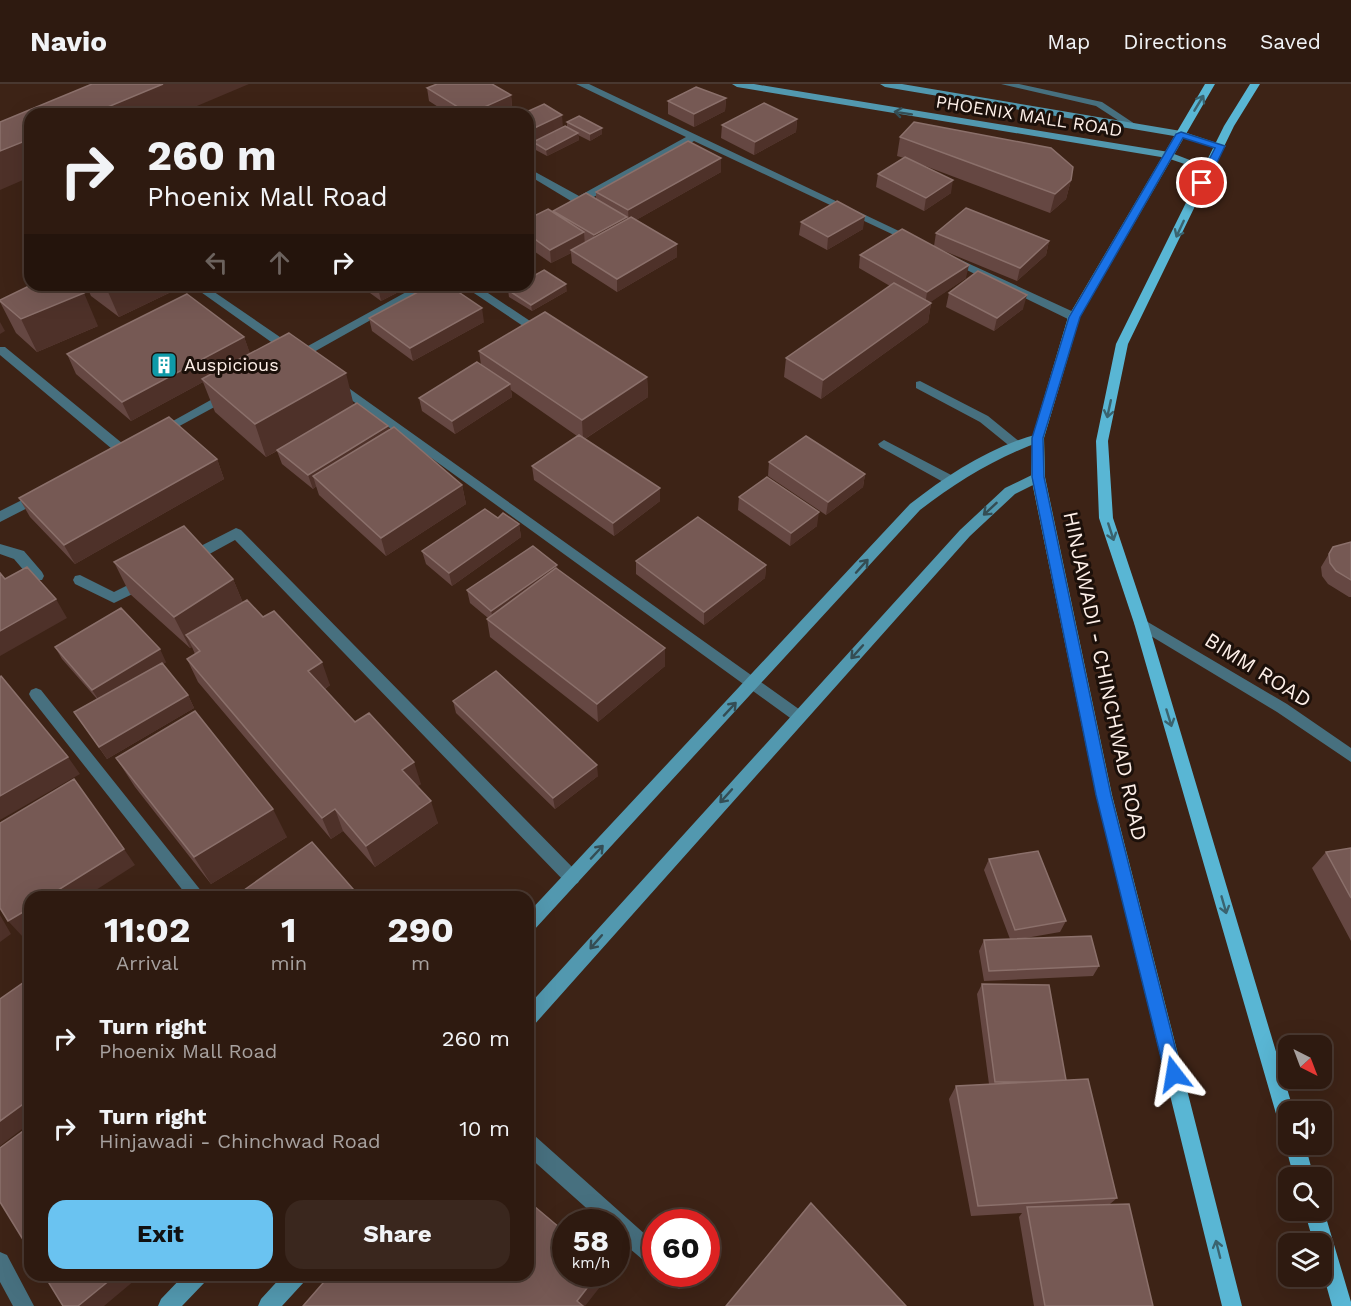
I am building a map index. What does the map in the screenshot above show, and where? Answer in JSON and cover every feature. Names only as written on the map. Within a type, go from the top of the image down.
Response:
[{"type":"main road","name":"HINJAWADI - CHINCHWAD ROAD","points":[[1210,84],[1074,317],[1038,438],[1038,477],[1104,795],[1232,1306]]},
{"type":"main road","name":"HINJAWADI - CHINCHWAD ROAD","points":[[1255,84],[1229,126],[1122,345],[1102,441],[1106,518],[1141,623],[1281,1101]]},
{"type":"main road","points":[[1317,1221],[1342,1306]]},
{"type":"street","points":[[581,84],[1074,317]]},
{"type":"street","name":"PHOENIX MALL ROAD","points":[[737,84],[1169,155],[1208,169]]},
{"type":"street","name":"PHOENIX MALL ROAD","points":[[885,84],[1181,134],[1221,146]]},
{"type":"street","points":[[1006,84],[1099,104],[1133,126]]},
{"type":"street","points":[[559,212],[694,137]]},
{"type":"street","points":[[534,175],[579,201]]},
{"type":"street","points":[[204,291],[299,360],[417,291]]},
{"type":"street","points":[[477,291],[536,329]]},
{"type":"street","points":[[1,351],[128,448],[237,390]]},
{"type":"street","points":[[328,377],[798,716]]},
{"type":"street","points":[[920,385],[984,419],[1016,445]]},
{"type":"street","points":[[534,919],[754,684],[915,507],[950,480],[1001,450],[1038,438]]},
{"type":"street","points":[[884,444],[950,480]]},
{"type":"street","points":[[534,1012],[798,716],[965,533],[1010,491],[1038,477]]},
{"type":"street","points":[[0,518],[51,490]]},
{"type":"street","points":[[175,566],[236,533],[572,878]]},
{"type":"street","points":[[0,549],[20,555],[36,576]]},
{"type":"street","points":[[80,580],[114,598],[155,577]]},
{"type":"street","name":"BIMM ROAD","points":[[1141,623],[1282,708],[1351,756]]},
{"type":"street","points":[[36,694],[193,891]]},
{"type":"street","points":[[534,1148],[601,1209]]},
{"type":"street","points":[[630,1235],[642,1246]]},
{"type":"street","points":[[0,1262],[24,1306]]},
{"type":"street","points":[[168,1306],[192,1281]]},
{"type":"street","points":[[268,1306],[291,1281]]},
{"type":"building","points":[[92,84],[163,84],[105,108],[34,108]]},
{"type":"building","points":[[437,84],[492,84],[511,95],[482,108],[459,108],[427,88]]},
{"type":"building","points":[[696,87],[726,98],[694,114],[668,101]]},
{"type":"building","points":[[764,103],[797,119],[755,142],[722,125]]},
{"type":"building","points":[[544,104],[562,115],[534,128],[534,109]]},
{"type":"building","points":[[24,112],[24,141],[0,151],[0,122]]},
{"type":"building","points":[[579,116],[602,128],[590,134],[567,122]]},
{"type":"building","points":[[914,122],[1051,148],[1073,167],[1071,180],[1055,194],[900,137]]},
{"type":"building","points":[[565,126],[578,133],[546,150],[534,142]]},
{"type":"building","points":[[688,141],[721,158],[628,210],[596,192]]},
{"type":"building","points":[[905,157],[953,180],[926,198],[878,174]]},
{"type":"building","points":[[586,193],[627,217],[594,235],[553,211]]},
{"type":"building","points":[[837,201],[865,216],[828,237],[801,222]]},
{"type":"building","points":[[966,208],[1049,241],[1020,268],[936,233]]},
{"type":"building","points":[[548,209],[584,232],[550,250],[534,238],[534,216]]},
{"type":"building","points":[[631,217],[677,244],[617,279],[571,250]]},
{"type":"building","points":[[902,229],[969,265],[927,292],[860,255]]},
{"type":"building","points":[[544,270],[566,284],[531,305],[510,291],[534,291],[534,276]]},
{"type":"building","points":[[978,271],[1027,295],[997,318],[949,293]]},
{"type":"building","points":[[894,283],[931,303],[823,380],[786,358]]},
{"type":"building","points":[[24,288],[24,291],[82,291],[84,293],[21,319],[0,300]]},
{"type":"building","points":[[420,291],[457,291],[482,308],[410,348],[369,318]]},
{"type":"building","name":"Auspicious","points":[[187,294],[244,337],[122,402],[67,354]]},
{"type":"building","points":[[545,312],[647,377],[582,420],[479,351]]},
{"type":"building","points":[[289,333],[346,373],[255,424],[202,379]]},
{"type":"building","points":[[477,362],[510,384],[452,421],[419,398]]},
{"type":"building","points":[[357,403],[388,426],[308,475],[277,450]]},
{"type":"building","points":[[169,417],[217,459],[64,545],[19,498]]},
{"type":"building","points":[[394,427],[462,485],[381,538],[313,476]]},
{"type":"building","points":[[579,435],[660,488],[613,523],[532,466]]},
{"type":"building","points":[[806,436],[865,474],[828,502],[769,462]]},
{"type":"building","points":[[767,477],[819,512],[791,533],[739,497]]},
{"type":"building","points":[[485,509],[498,518],[503,513],[519,524],[449,573],[422,551]]},
{"type":"building","points":[[698,517],[766,565],[704,612],[636,561]]},
{"type":"building","points":[[184,526],[233,579],[174,617],[114,562]]},
{"type":"building","points":[[1351,542],[1351,580],[1336,571],[1330,563],[1329,554],[1333,547]]},
{"type":"building","points":[[533,546],[557,565],[491,611],[467,590]]},
{"type":"building","points":[[27,567],[56,599],[0,631],[0,573],[5,579]]},
{"type":"building","points":[[556,568],[665,648],[597,704],[487,619]]},
{"type":"building","points":[[247,600],[263,617],[274,611],[322,662],[308,671],[355,722],[369,713],[414,762],[402,770],[431,801],[366,846],[335,809],[322,818],[187,659],[200,651],[186,635]]},
{"type":"building","points":[[121,608],[160,649],[92,690],[55,647]]},
{"type":"building","points":[[162,663],[188,695],[99,747],[74,712]]},
{"type":"building","points":[[496,671],[597,765],[553,798],[453,701]]},
{"type":"building","points":[[0,677],[68,757],[0,796]]},
{"type":"building","points":[[195,711],[273,809],[194,857],[116,758]]},
{"type":"building","points":[[74,779],[124,849],[57,891],[24,891],[24,912],[8,921],[0,908],[0,823]]},
{"type":"building","points":[[312,842],[355,891],[243,891]]},
{"type":"building","points":[[1351,848],[1351,898],[1326,852]]},
{"type":"building","points":[[1038,851],[1066,921],[1015,930],[989,859]]},
{"type":"building","points":[[1091,936],[1099,966],[989,971],[984,940]]},
{"type":"building","points":[[24,982],[24,1103],[0,1121],[0,999]]},
{"type":"building","points":[[982,984],[1049,985],[1066,1080],[995,1082]]},
{"type":"building","points":[[1088,1079],[1117,1198],[978,1206],[956,1086]]},
{"type":"building","points":[[24,1130],[24,1241],[0,1202],[0,1148]]},
{"type":"building","points":[[811,1203],[906,1306],[726,1306]]},
{"type":"building","points":[[1129,1204],[1153,1306],[1045,1306],[1027,1207]]},
{"type":"building","points":[[534,1206],[552,1221],[552,1287],[588,1287],[577,1301],[583,1306],[303,1306],[325,1281],[534,1281]]},
{"type":"building","points":[[48,1281],[109,1281],[78,1306],[63,1306]]},
{"type":"place","name":"Auspicious","points":[[164,365]]},
{"type":"route","points":[[1174,1074],[1104,795],[1038,477],[1038,438],[1074,317],[1181,134],[1221,146],[1202,183]]}]
